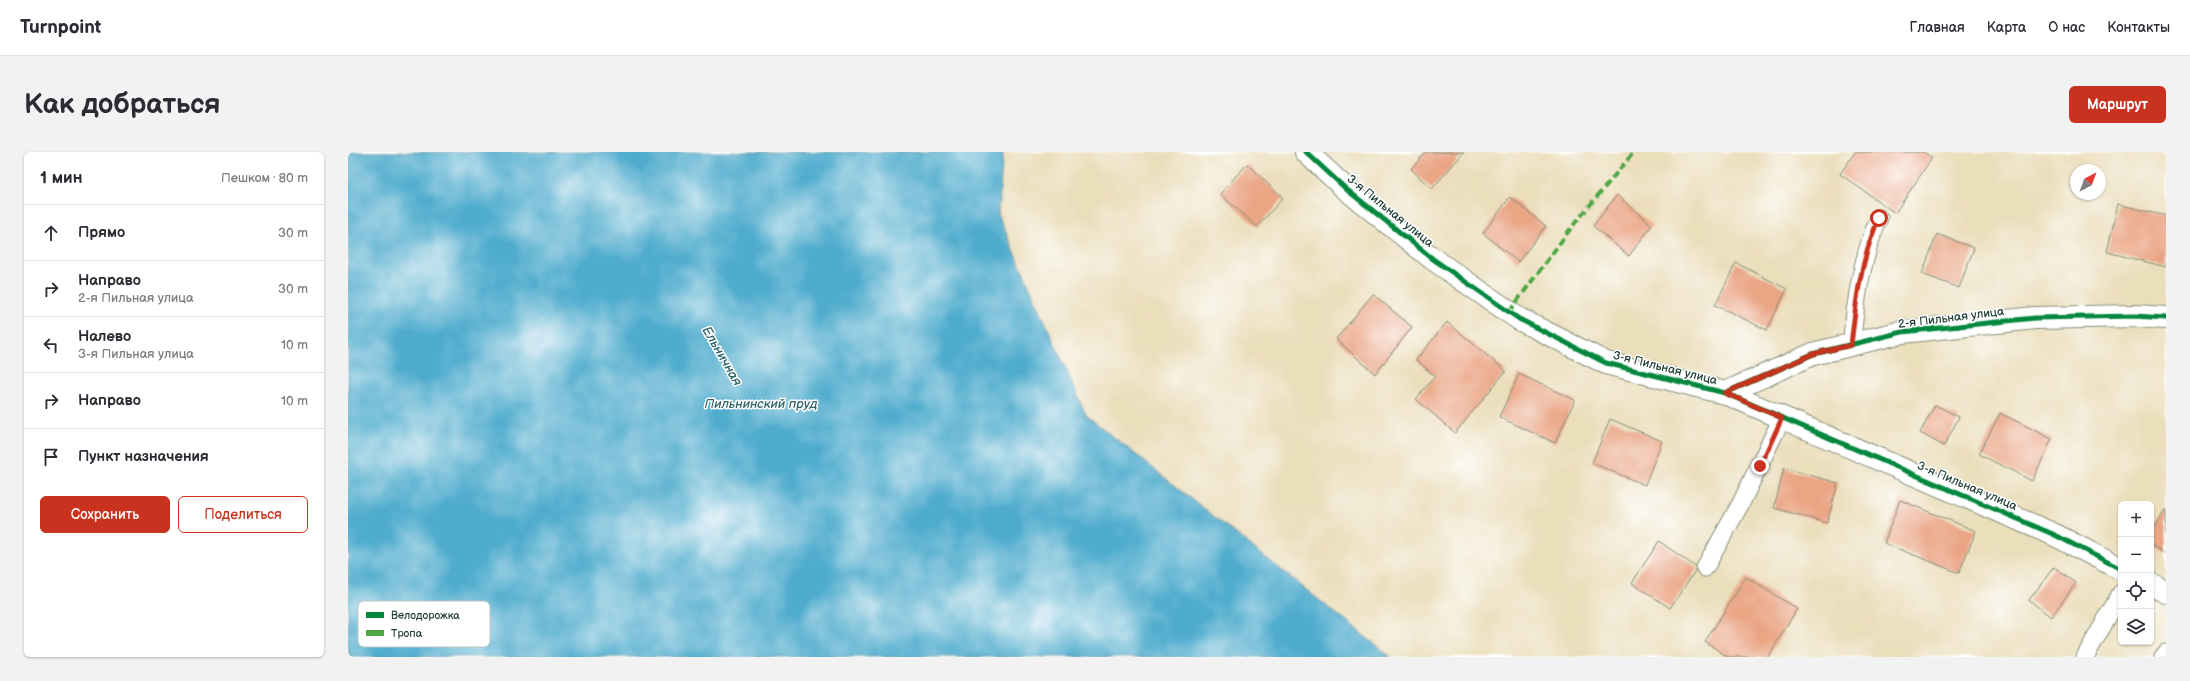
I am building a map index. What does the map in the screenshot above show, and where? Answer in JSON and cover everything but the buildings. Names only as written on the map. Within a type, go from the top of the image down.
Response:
[{"type":"street","name":"3-я Пильная улица","points":[[1306,152],[1346,189],[1433,259],[1519,319],[1606,363],[1725,393],[2055,535],[2118,567]]},
{"type":"street","name":"2-я Пильная улица","points":[[1725,393],[1813,354],[1902,332],[2035,318],[2135,316],[2166,318]]},
{"type":"street","points":[[2154,586],[2166,592]]},
{"type":"lane","points":[[1851,345],[1857,295],[1868,243],[1879,218]]},
{"type":"lane","points":[[1705,568],[1741,504],[1782,418]]},
{"type":"lane","points":[[2085,657],[2118,598]]},
{"type":"lane","points":[[2163,657],[2166,653]]},
{"type":"water","name":"Пильнинский пруд","points":[[348,152],[1003,152],[998,214],[1086,415],[1391,657],[348,657]]},
{"type":"marked path","points":[[1509,312],[1571,228],[1634,152]]},
{"type":"cycle path","points":[[1306,152],[1346,189],[1433,259],[1519,319],[1606,363],[1725,393],[2055,535],[2118,567]]},
{"type":"cycle path","points":[[1725,393],[1813,354],[1902,332],[2035,318],[2135,316],[2166,318]]},
{"type":"route","points":[[1760,466],[1782,418],[1725,393],[1813,354],[1851,345],[1857,295],[1868,243],[1879,218]]},
{"type":"water label","name":"Ельничная","points":[[722,356]]}]
